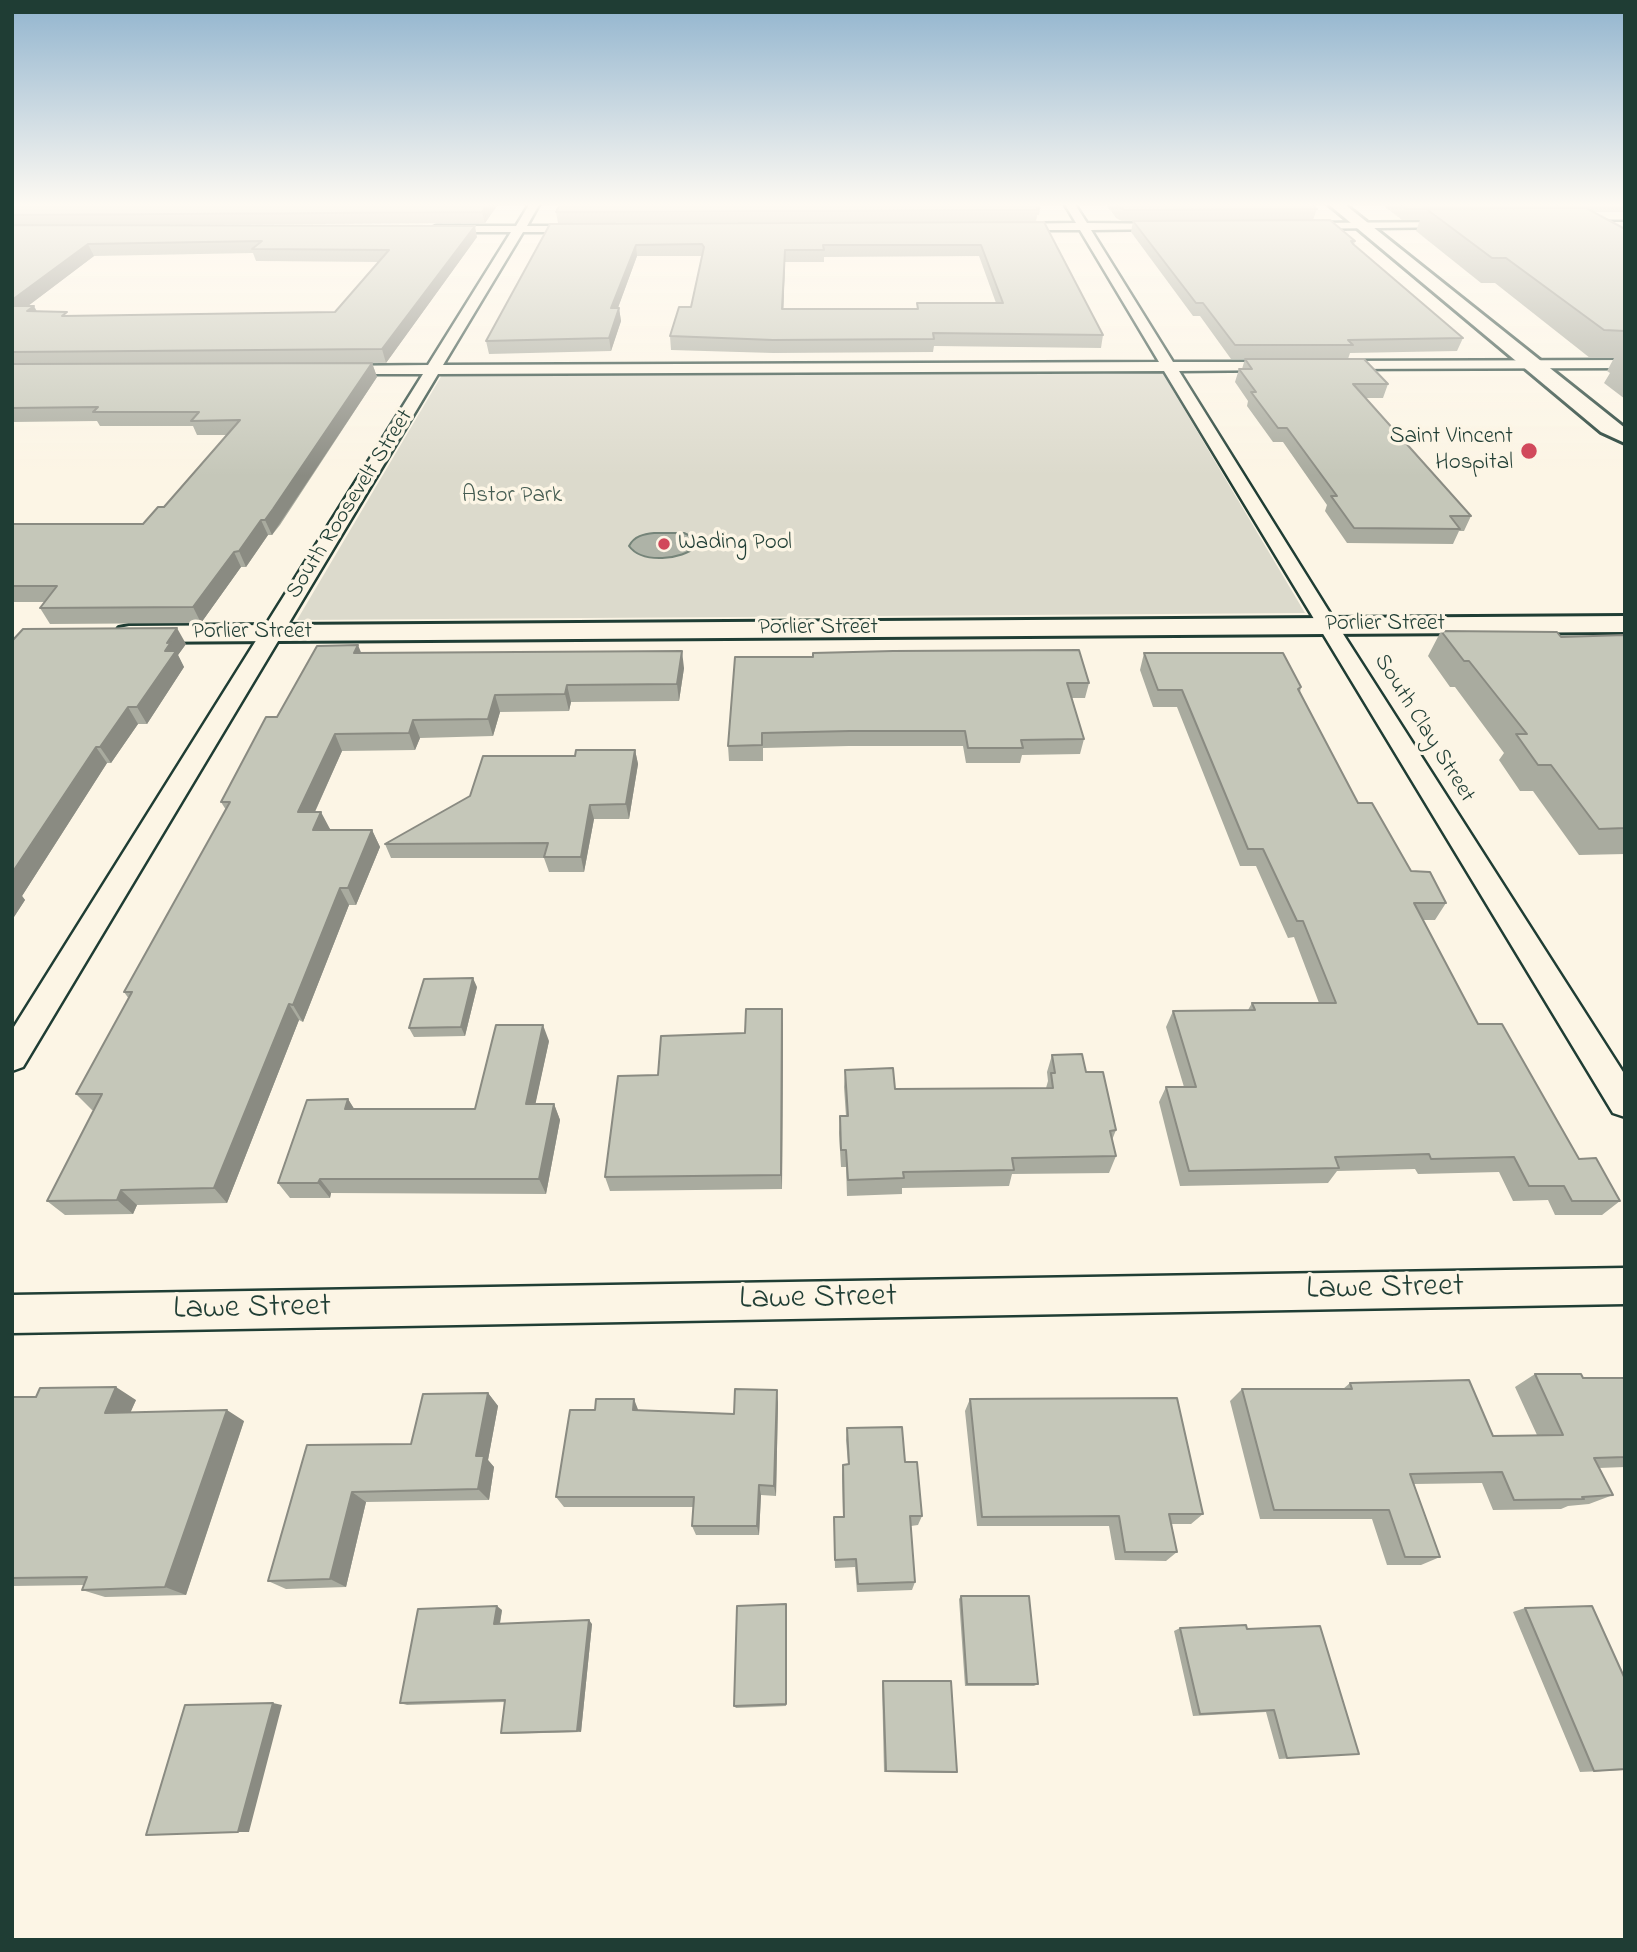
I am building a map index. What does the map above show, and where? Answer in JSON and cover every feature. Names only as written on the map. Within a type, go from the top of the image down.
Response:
[{"type":"street","name":"South Roosevelt Street","points":[[12,1058],[479,294]]},
{"type":"street","name":"South Clay Street","points":[[1125,294],[1327,626],[1625,1102]]},
{"type":"street","points":[[1444,294],[1616,433],[1625,450]]},
{"type":"street","points":[[318,370],[1625,364]]},
{"type":"street","name":"Porlier Street","points":[[106,634],[1625,624]]},
{"type":"street","name":"Lawe Street","points":[[12,1314],[1625,1286]]},
{"type":"green space","name":"Astor Park","points":[[1162,372],[1305,613],[297,620],[442,375]]},
{"type":"shaded area","name":"Wading Pool","points":[[654,533],[684,533],[697,539],[697,546],[672,557],[652,558],[635,552],[629,546],[636,538]]},
{"type":"building","points":[[351,294],[424,294],[382,349],[12,352],[12,306],[34,306],[27,311],[67,312],[62,316],[335,312]]},
{"type":"building","points":[[512,294],[617,294],[611,308],[619,308],[609,338],[486,341]]},
{"type":"building","points":[[694,294],[783,294],[782,309],[918,309],[917,303],[1003,303],[1000,294],[1082,294],[1103,335],[933,333],[934,339],[773,340],[670,336],[679,307],[691,307]]},
{"type":"building","points":[[1189,294],[1412,294],[1463,338],[1348,340],[1353,345],[1235,345],[1203,303],[1196,303]]},
{"type":"building","points":[[1555,294],[1625,294],[1625,331],[1604,330]]},
{"type":"building","points":[[1245,359],[1364,359],[1388,384],[1353,384],[1471,516],[1450,516],[1460,529],[1354,528],[1331,496],[1337,496],[1287,428],[1278,428],[1251,392],[1256,392],[1239,369],[1252,369]]},
{"type":"building","points":[[372,363],[265,520],[261,520],[239,551],[234,552],[193,607],[40,608],[57,586],[12,586],[12,524],[143,524],[158,507],[164,507],[240,420],[191,421],[199,412],[93,412],[98,407],[12,408],[12,364]]},
{"type":"building","points":[[177,628],[165,651],[176,651],[137,707],[128,707],[100,747],[96,747],[12,873],[12,641],[23,629]]},
{"type":"building","points":[[1441,631],[1557,632],[1561,637],[1625,635],[1625,828],[1599,829],[1551,765],[1538,765],[1516,734],[1527,734],[1469,661],[1464,661]]},
{"type":"building","points":[[358,645],[354,653],[682,651],[677,684],[567,685],[565,694],[495,695],[488,719],[413,720],[409,733],[335,734],[298,812],[321,812],[313,830],[372,830],[348,888],[340,888],[293,1005],[289,1004],[214,1188],[121,1190],[117,1200],[47,1201],[102,1094],[76,1094],[132,992],[124,992],[230,802],[221,802],[266,717],[277,717],[317,646]]},
{"type":"building","points":[[1079,650],[1089,683],[1067,683],[1084,739],[1021,740],[1023,748],[968,748],[965,731],[850,731],[762,733],[762,745],[728,746],[735,657],[813,657],[813,653],[893,651]]},
{"type":"building","points":[[1144,653],[1283,653],[1301,687],[1298,689],[1358,803],[1372,803],[1411,871],[1430,872],[1446,903],[1414,903],[1478,1024],[1502,1024],[1579,1159],[1596,1158],[1620,1201],[1572,1201],[1564,1186],[1529,1186],[1514,1157],[1431,1159],[1429,1154],[1335,1157],[1339,1168],[1189,1171],[1166,1087],[1196,1087],[1173,1011],[1255,1010],[1252,1003],[1336,1003],[1303,921],[1297,921],[1263,849],[1248,849],[1182,690],[1158,690]]},
{"type":"building","points":[[576,750],[635,750],[626,804],[590,805],[581,857],[544,857],[548,843],[385,844],[470,796],[483,756],[575,756]]},
{"type":"building","points":[[473,978],[461,1027],[409,1028],[424,979]]},
{"type":"building","points":[[746,1009],[782,1009],[781,1175],[605,1177],[618,1076],[658,1075],[661,1036],[745,1033]]},
{"type":"building","points":[[496,1025],[543,1025],[526,1104],[554,1104],[539,1179],[320,1179],[318,1183],[278,1183],[307,1100],[348,1099],[345,1109],[475,1109]]},
{"type":"building","points":[[1082,1054],[1086,1072],[1103,1072],[1116,1130],[1110,1131],[1116,1156],[1012,1158],[1014,1170],[903,1172],[904,1178],[848,1180],[846,1150],[841,1150],[840,1116],[848,1116],[845,1070],[893,1068],[895,1089],[1053,1088],[1051,1073],[1055,1073],[1052,1055]]},
{"type":"building","points":[[1535,1374],[1625,1378],[1625,1457],[1594,1458],[1613,1495],[1582,1497],[1584,1499],[1514,1500],[1502,1472],[1410,1474],[1440,1557],[1405,1557],[1389,1510],[1274,1510],[1242,1389],[1352,1389],[1350,1383],[1469,1380],[1493,1436],[1563,1435]]},
{"type":"building","points":[[116,1387],[105,1413],[227,1410],[165,1587],[82,1590],[87,1577],[12,1578],[12,1397],[36,1397],[40,1388]]},
{"type":"building","points":[[735,1389],[777,1390],[774,1486],[759,1485],[757,1526],[692,1526],[694,1497],[556,1497],[570,1410],[595,1410],[596,1399],[634,1399],[633,1410],[734,1414]]},
{"type":"building","points":[[488,1393],[476,1456],[484,1456],[478,1489],[352,1492],[330,1579],[268,1581],[307,1445],[411,1444],[423,1394]]},
{"type":"building","points":[[1177,1398],[1203,1514],[1169,1514],[1177,1552],[1125,1552],[1119,1516],[982,1517],[970,1399]]},
{"type":"building","points":[[902,1427],[905,1462],[917,1462],[922,1516],[910,1516],[915,1582],[858,1584],[856,1559],[835,1560],[834,1517],[844,1517],[843,1465],[849,1464],[847,1428]]},
{"type":"building","points":[[961,1596],[1029,1596],[1038,1684],[967,1684]]},
{"type":"building","points":[[786,1604],[786,1704],[734,1706],[737,1606]]},
{"type":"building","points":[[497,1606],[494,1624],[589,1620],[577,1731],[501,1733],[505,1700],[400,1703],[418,1609]]},
{"type":"building","points":[[1592,1606],[1625,1679],[1625,1769],[1594,1771],[1525,1608]]},
{"type":"building","points":[[1246,1625],[1247,1629],[1320,1626],[1359,1754],[1287,1758],[1274,1710],[1200,1714],[1180,1628]]},
{"type":"building","points":[[883,1681],[951,1681],[957,1772],[886,1771]]},
{"type":"building","points":[[273,1703],[238,1832],[146,1835],[185,1705]]},
{"type":"place","name":"Saint Vincent Hospital","points":[[1529,451]]},
{"type":"place","name":"Wading Pool","points":[[664,544]]}]
